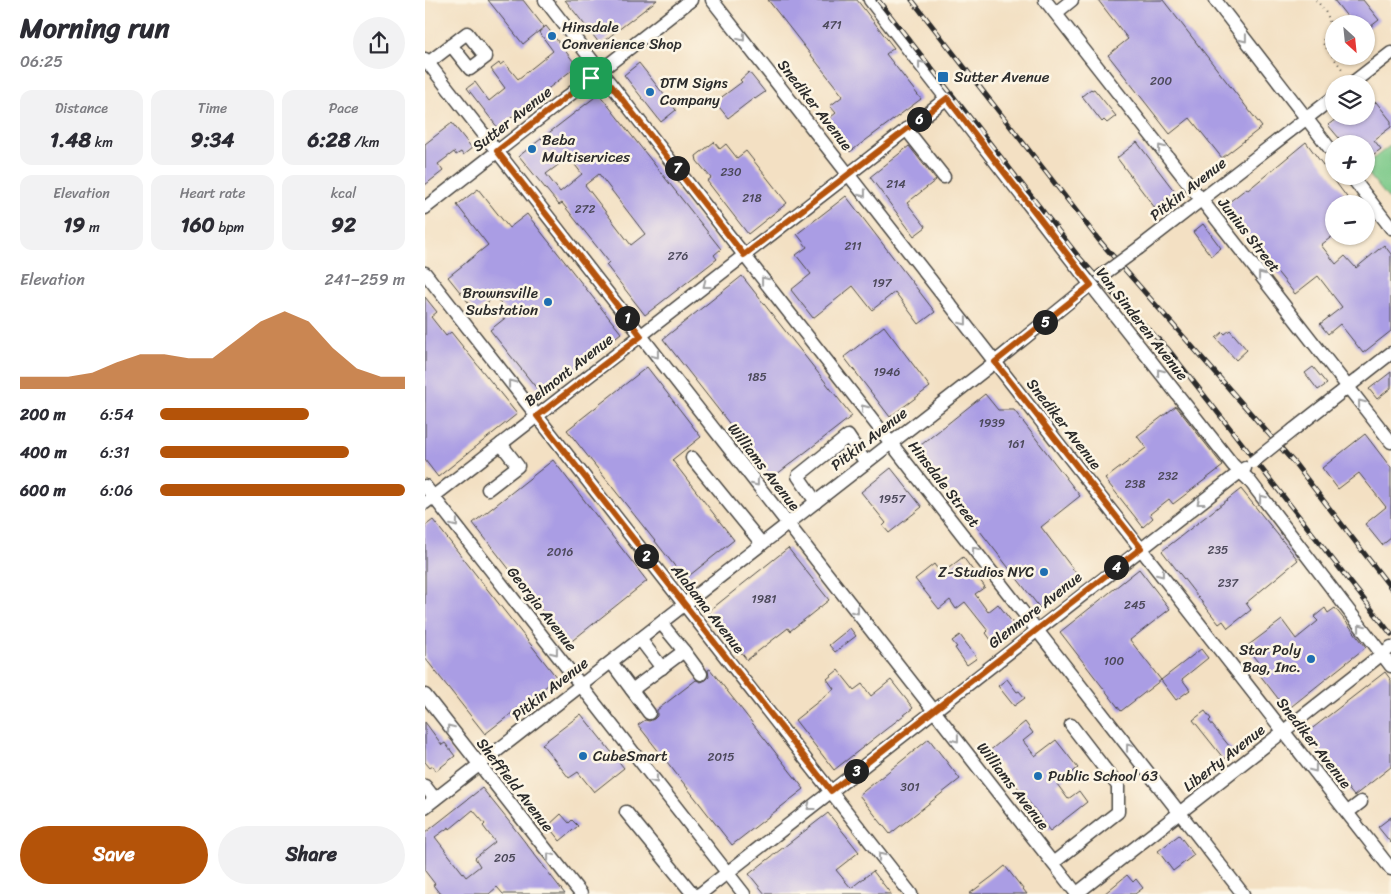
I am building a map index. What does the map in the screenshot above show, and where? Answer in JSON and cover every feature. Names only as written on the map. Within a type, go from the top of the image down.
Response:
[{"type":"street","name":"Hinsdale Street","points":[[545,0],[1243,894]]},
{"type":"street","name":"Sutter Avenue","points":[[425,208],[691,0]]},
{"type":"street","name":"Snediker Avenue","points":[[712,0],[1391,869]]},
{"type":"street","name":"Van Sinderen Avenue","points":[[870,0],[1091,285],[1240,472],[1387,651],[1391,666]]},
{"type":"street","name":"Junius Street","points":[[1045,0],[1391,442]]},
{"type":"street","points":[[1055,13],[1072,0]]},
{"type":"street","points":[[1215,0],[1325,142]]},
{"type":"street","points":[[427,61],[451,45]]},
{"type":"street","points":[[1363,75],[1391,53]]},
{"type":"street","name":"Williams Avenue","points":[[427,61],[1077,894]]},
{"type":"street","name":"Belmont Avenue","points":[[429,500],[947,98]]},
{"type":"street","name":"Pitkin Avenue","points":[[430,803],[995,362],[1101,276],[1325,104]]},
{"type":"street","points":[[906,129],[944,177]]},
{"type":"street","points":[[1358,185],[1391,228]]},
{"type":"street","name":"Alabama Avenue","points":[[425,273],[911,894]]},
{"type":"street","name":"Glenmore Avenue","points":[[700,894],[1391,353]]},
{"type":"street","points":[[816,502],[798,476],[848,436],[865,463]]},
{"type":"street","points":[[488,489],[517,466],[501,444]]},
{"type":"street","points":[[692,458],[762,544]]},
{"type":"street","name":"Georgia Avenue","points":[[425,486],[429,500],[581,685],[744,894]]},
{"type":"street","points":[[661,623],[701,674]]},
{"type":"street","points":[[640,639],[663,668]]},
{"type":"street","points":[[632,690],[684,651]]},
{"type":"street","name":"Liberty Avenue","points":[[1077,894],[1387,651]]},
{"type":"street","points":[[611,662],[649,713]]},
{"type":"street","name":"Sheffield Avenue","points":[[425,695],[581,894]]},
{"type":"street","points":[[1053,863],[1117,812],[1117,786],[1071,725]]},
{"type":"street","points":[[425,786],[430,803]]},
{"type":"street","points":[[1348,812],[1361,802]]},
{"type":"street","points":[[626,812],[693,894]]},
{"type":"path","points":[[1316,0],[1327,15],[1330,23],[1329,32],[1322,42],[1342,69]]},
{"type":"green space","points":[[1391,145],[1391,202],[1375,182],[1375,157]]},
{"type":"building","points":[[488,0],[523,0],[544,27],[523,44]]},
{"type":"building","points":[[565,0],[657,0],[600,44]]},
{"type":"building","points":[[768,0],[857,0],[894,48],[886,54],[921,99],[850,152],[826,121],[836,113],[830,106],[843,96]]},
{"type":"building","points":[[1098,0],[1163,0],[1262,127],[1222,158],[1190,118],[1170,134],[1108,55],[1128,39]]},
{"type":"building","points":[[1334,0],[1363,0],[1375,15],[1346,15]]},
{"type":"building","points":[[1375,15],[1379,20],[1375,23]]},
{"type":"building","points":[[546,26],[577,66],[498,128],[467,88],[475,82],[489,101],[505,88],[491,69],[504,62],[518,79],[553,51],[539,32]]},
{"type":"building","name":"DTM Signs Company","points":[[639,63],[676,110],[661,122],[624,75]]},
{"type":"building","points":[[749,72],[765,92],[728,118],[715,102],[742,82],[740,80]]},
{"type":"building","points":[[1091,89],[1094,89],[1116,116],[1107,123],[1104,120],[1102,122],[1082,96]]},
{"type":"building","points":[[599,94],[721,249],[714,255],[717,259],[645,315],[606,265],[609,262],[562,203],[559,205],[519,156]],"holes":[[[569,157],[582,174],[560,192],[546,174]],[[599,174],[645,234],[631,245],[585,185]]]},
{"type":"building","points":[[1375,103],[1391,121],[1391,127],[1375,139],[1375,135],[1336,135],[1328,125],[1375,125]]},
{"type":"building","points":[[452,123],[472,148],[463,155],[461,152],[456,155],[454,152],[438,164],[443,171],[425,185],[425,144]]},
{"type":"building","points":[[1375,141],[1381,149],[1375,153]]},
{"type":"building","points":[[714,142],[720,149],[726,144],[737,158],[746,151],[787,203],[748,234],[707,181],[711,178],[697,161],[696,156]]},
{"type":"building","points":[[1137,142],[1175,192],[1155,208],[1117,158]]},
{"type":"building","points":[[1306,142],[1325,168],[1325,185],[1338,185],[1345,195],[1325,195],[1325,242],[1321,245],[1336,264],[1345,256],[1356,268],[1384,245],[1391,254],[1391,331],[1363,353],[1340,324],[1328,334],[1320,324],[1342,307],[1318,276],[1295,294],[1224,206],[1247,188],[1248,190]]},
{"type":"building","points":[[909,146],[936,180],[907,203],[926,227],[914,236],[870,177]]},
{"type":"building","name":"Brownsville Substation","points":[[478,189],[509,228],[527,214],[621,333],[542,395],[490,330],[509,315],[495,296],[476,312],[448,277],[488,245],[457,205]]},
{"type":"building","points":[[846,196],[935,312],[919,324],[895,292],[872,310],[853,286],[813,318],[791,290],[811,274],[796,255],[807,247],[797,234]]},
{"type":"building","points":[[1203,224],[1221,248],[1211,256],[1193,232]]},
{"type":"building","points":[[742,276],[852,416],[772,478],[663,339]]},
{"type":"building","points":[[425,297],[437,312],[431,317],[446,336],[451,332],[517,414],[438,477],[425,460]]},
{"type":"building","points":[[884,326],[930,387],[890,417],[844,357]]},
{"type":"building","points":[[1230,330],[1247,350],[1236,360],[1216,338],[1223,332],[1225,334]]},
{"type":"building","points":[[647,367],[701,437],[672,460],[734,540],[685,579],[567,430]]},
{"type":"building","points":[[1313,367],[1327,384],[1318,390],[1305,373]]},
{"type":"building","points":[[1391,372],[1391,388],[1377,399],[1369,389]]},
{"type":"building","points":[[985,394],[998,410],[1014,410],[1080,496],[1041,527],[1079,577],[1040,608],[916,449]]},
{"type":"building","points":[[1176,406],[1223,466],[1173,504],[1169,499],[1150,514],[1153,518],[1143,527],[1105,479],[1146,448],[1137,436]]},
{"type":"building","points":[[1365,434],[1391,468],[1391,538],[1382,545],[1365,524],[1386,507],[1359,473],[1338,489],[1322,468]]},
{"type":"building","points":[[553,460],[647,581],[568,644],[473,523]]},
{"type":"building","points":[[891,468],[922,507],[889,533],[883,526],[886,523],[861,492]]},
{"type":"building","points":[[1241,489],[1298,560],[1246,603],[1251,610],[1228,628],[1223,621],[1219,624],[1162,551]]},
{"type":"building","points":[[433,520],[557,678],[485,734],[425,658],[425,526]]},
{"type":"building","points":[[788,548],[829,600],[790,631],[788,628],[747,660],[709,611]]},
{"type":"building","points":[[963,557],[985,587],[975,594],[988,612],[998,604],[1016,627],[994,644],[986,633],[988,631],[965,602],[956,609],[950,600],[939,609],[915,579],[934,564],[941,574]]},
{"type":"building","points":[[1139,569],[1170,609],[1130,640],[1161,680],[1121,711],[1060,632]]},
{"type":"building","name":"Star Poly Bag, Inc.","points":[[1325,608],[1328,613],[1335,608],[1366,647],[1287,710],[1256,670],[1261,666],[1246,647],[1282,620],[1296,639],[1318,621],[1314,617]]},
{"type":"building","points":[[850,628],[856,636],[835,652],[829,645]]},
{"type":"building","points":[[960,635],[977,658],[967,665],[952,641]]},
{"type":"building","points":[[1201,649],[1208,658],[1182,679],[1190,690],[1176,700],[1161,680]]},
{"type":"building","points":[[710,669],[804,789],[732,845],[638,725],[645,720],[654,719],[657,716],[657,710],[696,680],[701,682],[706,680],[709,677],[708,670]]},
{"type":"building","points":[[838,670],[854,690],[862,684],[871,696],[891,680],[913,708],[834,770],[795,720],[834,689],[827,679]]},
{"type":"building","points":[[1385,672],[1391,680],[1391,767],[1354,796],[1305,734]]},
{"type":"building","points":[[1007,679],[1017,692],[1019,691],[1025,698],[1014,706],[998,686]]},
{"type":"building","points":[[1205,711],[1211,719],[1209,721],[1234,752],[1224,759],[1193,720]]},
{"type":"building","name":"CubeSmart","points":[[581,714],[624,768],[594,792],[578,772],[569,778],[542,744]]},
{"type":"building","points":[[425,722],[442,745],[445,743],[455,756],[436,771],[433,766],[430,768],[425,762]]},
{"type":"building","name":"Public School 63","points":[[1025,722],[1033,733],[1023,741],[1035,756],[1056,740],[1078,768],[1057,784],[1068,799],[1079,791],[1087,802],[1050,831],[998,762],[997,764],[988,752]]},
{"type":"building","points":[[929,739],[960,779],[890,834],[859,795]]},
{"type":"building","points":[[482,788],[565,894],[503,894],[497,887],[489,894],[440,894],[425,871],[425,833]],"holes":[[[473,810],[485,824],[483,826],[495,842],[475,858],[480,866],[466,877],[435,837],[449,827],[450,829]]]},
{"type":"building","points":[[828,813],[859,852],[836,870],[851,888],[873,871],[891,894],[765,894],[749,874]]},
{"type":"building","points":[[561,814],[569,823],[572,820],[578,826],[560,841],[548,826]]},
{"type":"building","points":[[1391,817],[1391,843],[1378,827]]},
{"type":"building","points":[[1179,835],[1194,855],[1173,871],[1158,851]]},
{"type":"building","points":[[1005,866],[1027,894],[969,894],[993,876]]},
{"type":"building","points":[[1127,875],[1133,882],[1136,879],[1143,888],[1135,894],[1104,894]]},
{"type":"railway","points":[[878,0],[1078,256],[1101,282],[1168,349],[1391,634]]},
{"type":"railway","points":[[912,0],[1098,239],[1296,465],[1391,588]]},
{"type":"place","name":"Hinsdale Convenience Shop","points":[[552,36]]},
{"type":"place","name":"Sutter Avenue","points":[[943,77]]},
{"type":"place","name":"DTM Signs Company","points":[[650,92]]},
{"type":"place","name":"Beba Multiservices","points":[[532,149]]},
{"type":"place","name":"Brownsville Substation","points":[[548,302]]},
{"type":"place","name":"Z-Studios NYC","points":[[1044,572]]},
{"type":"place","name":"Star Poly Bag, Inc.","points":[[1311,659]]},
{"type":"place","name":"CubeSmart","points":[[583,756]]},
{"type":"place","name":"Public School 63","points":[[1038,776]]},
{"type":"route","points":[[600,71],[744,255],[947,98],[1091,285],[995,362],[1141,548],[831,791],[537,416],[641,336],[497,151],[591,78],[600,71]]}]
